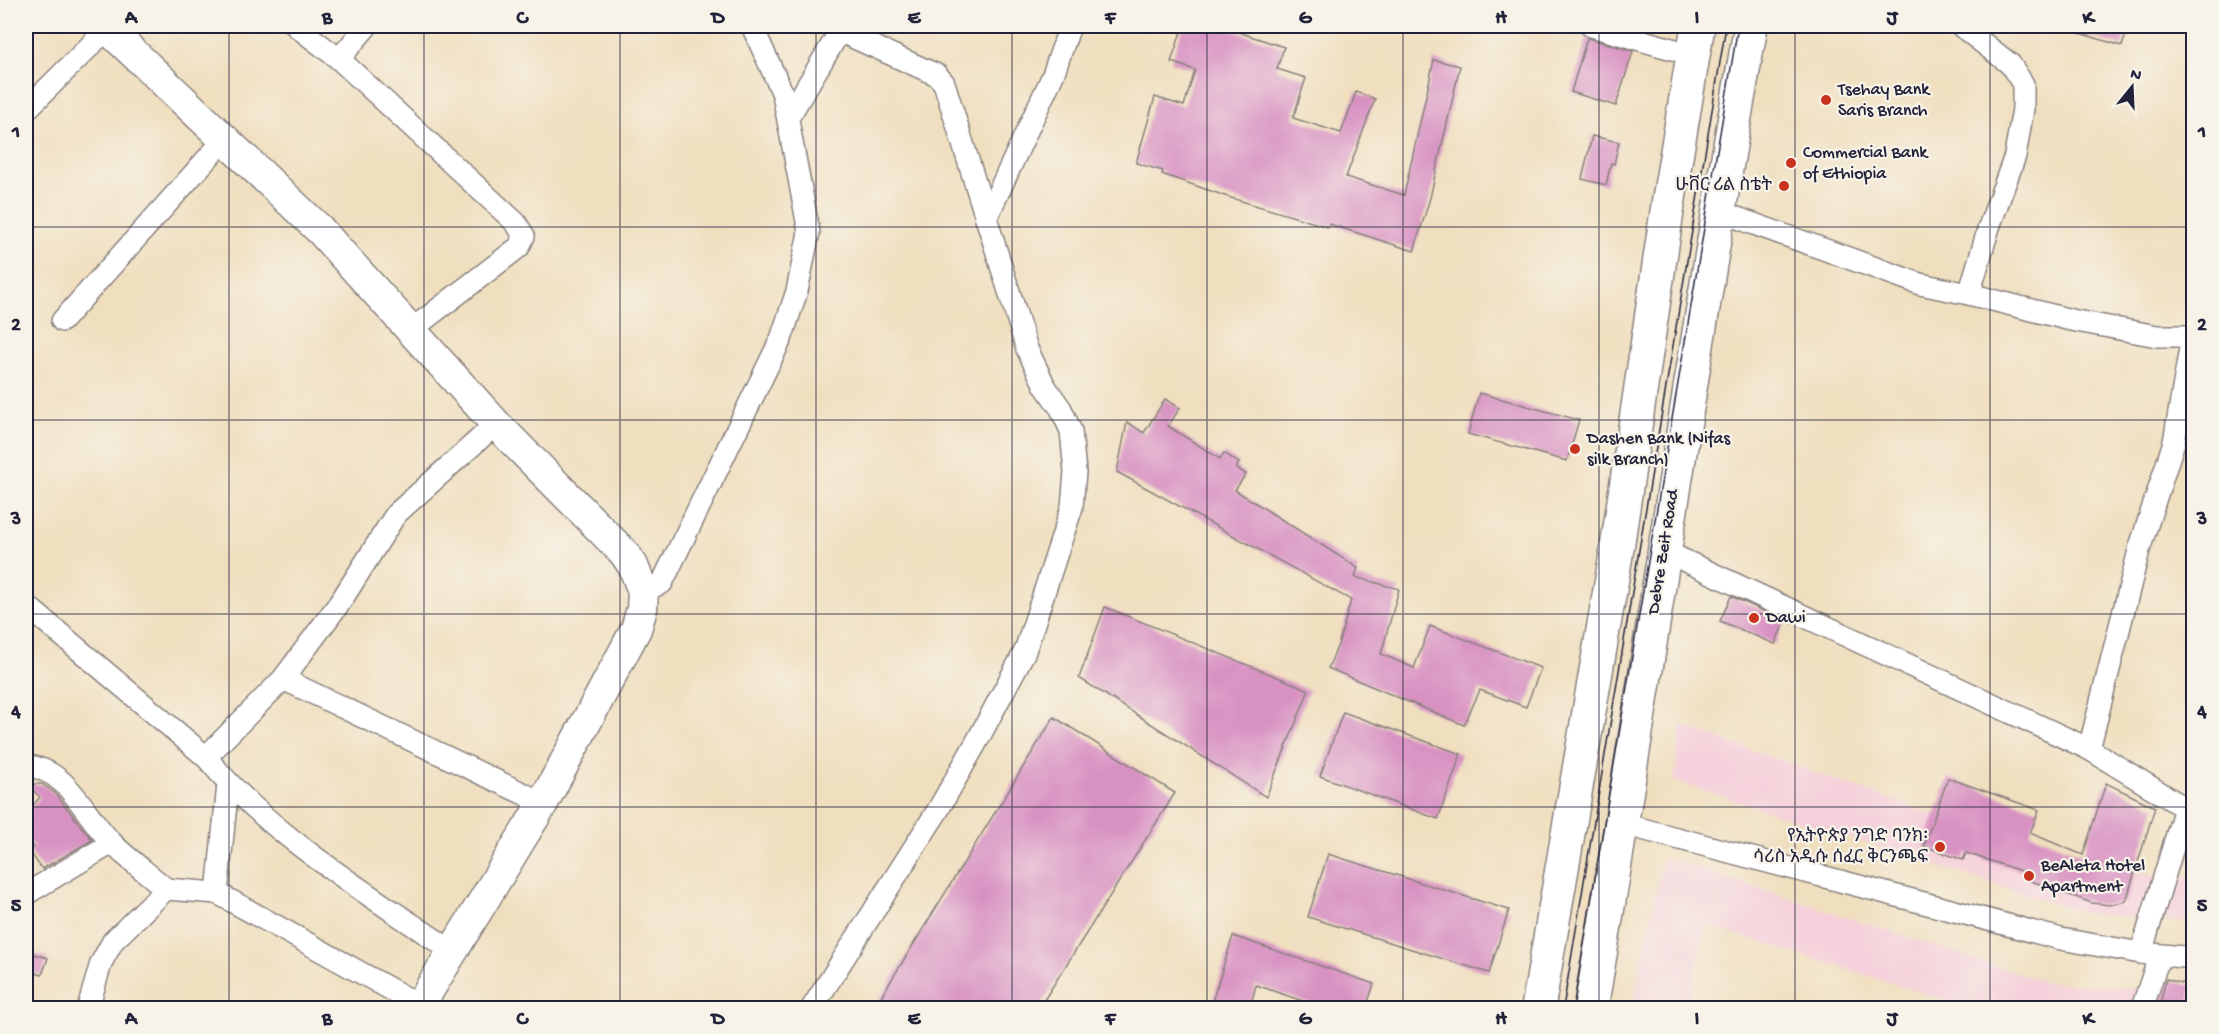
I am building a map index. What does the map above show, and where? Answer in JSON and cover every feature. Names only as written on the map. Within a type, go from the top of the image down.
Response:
[{"type":"main road","name":"Debre Zeit Road","points":[[1591,1008],[1623,824],[1718,211],[1751,26]]},
{"type":"main road","points":[[1538,1008],[1616,555],[1668,205],[1696,40]]},
{"type":"street","points":[[26,110],[107,26],[320,230],[496,424],[625,554],[633,566],[643,591],[642,609],[636,629],[543,803],[421,1007],[217,893],[166,889],[112,843],[58,777],[35,766],[26,766]]},
{"type":"street","points":[[296,26],[339,58],[516,223],[524,236],[519,247],[411,330]]},
{"type":"street","points":[[339,58],[367,26]]},
{"type":"street","points":[[643,591],[662,584],[781,339],[797,291],[809,232],[783,94],[752,26]]},
{"type":"street","points":[[986,219],[1053,75],[1070,26]]},
{"type":"street","points":[[1591,26],[1696,40]]},
{"type":"street","points":[[1961,26],[2010,64],[2023,84],[2023,109],[2015,156],[1989,227],[1969,294]]},
{"type":"street","points":[[788,118],[841,28],[937,75],[944,82],[1027,349],[1071,431],[1076,472],[1072,507],[1024,651],[938,810],[812,1008]]},
{"type":"street","points":[[62,321],[224,140]]},
{"type":"street","points":[[1718,211],[1920,284],[2082,322],[2157,336],[2193,336],[2184,442],[2139,550],[2089,749]]},
{"type":"street","points":[[206,758],[283,679],[340,601],[396,514],[496,424]]},
{"type":"street","points":[[1664,551],[2089,749],[2189,808],[2151,954],[2142,1008]]},
{"type":"street","points":[[26,605],[206,758],[228,784],[278,830],[453,952]]},
{"type":"street","points":[[283,679],[543,803]]},
{"type":"street","points":[[217,893],[228,784]]},
{"type":"street","points":[[1623,824],[2061,939],[2151,954],[2193,958]]},
{"type":"street","points":[[26,894],[112,843]]},
{"type":"street","points":[[88,1008],[101,963],[113,941],[166,889]]},
{"type":"shaded area","points":[[1681,725],[2086,869],[2193,877],[2193,923],[2084,913],[1674,781]]},
{"type":"shaded area","points":[[1663,857],[2045,982],[2194,992],[2193,1008],[1971,1008],[1706,925],[1687,1008],[1632,1008]]},
{"type":"building","points":[[1183,26],[1220,26],[1284,47],[1277,69],[1306,78],[1293,118],[1341,133],[1356,92],[1375,99],[1346,177],[1404,195],[1434,60],[1460,66],[1430,198],[1414,251],[1329,224],[1328,227],[1228,197],[1162,174],[1163,171],[1136,163],[1155,97],[1184,106],[1195,70],[1171,62]]},
{"type":"building","points":[[2067,26],[2129,26],[2122,46],[2066,29]]},
{"type":"building","points":[[1587,38],[1633,51],[1616,106],[1571,92]]},
{"type":"building","points":[[1592,136],[1619,142],[1606,185],[1582,179]]},
{"type":"building","points":[[1479,393],[1579,420],[1567,461],[1468,434]]},
{"type":"building","points":[[1165,399],[1180,408],[1168,426],[1220,459],[1224,453],[1239,463],[1236,468],[1246,474],[1235,490],[1358,568],[1355,577],[1399,589],[1381,654],[1414,668],[1430,626],[1541,668],[1526,707],[1480,690],[1464,725],[1328,668],[1338,645],[1351,600],[1117,472],[1127,422],[1144,433]]},
{"type":"building","name":"Dawi","points":[[1731,596],[1785,621],[1775,644],[1720,621]]},
{"type":"building","points":[[1105,607],[1309,690],[1266,797],[1079,678]]},
{"type":"building","points":[[1343,712],[1461,754],[1438,819],[1320,776]]},
{"type":"building","points":[[1054,717],[1175,793],[1039,1008],[874,1008]]},
{"type":"building","points":[[1948,778],[2039,810],[2030,833],[2083,855],[2106,783],[2155,807],[2126,901],[2110,905],[2092,903],[2026,879],[2027,873],[1966,853],[1963,860],[1924,846]]},
{"type":"building","points":[[26,784],[42,784],[56,794],[92,840],[42,869],[29,851],[34,847],[26,839],[26,814],[40,797]]},
{"type":"building","points":[[1328,854],[1509,910],[1489,973],[1308,917]]},
{"type":"building","points":[[1233,936],[1374,984],[1366,1008],[1323,1008],[1256,985],[1250,1008],[1210,1008]]},
{"type":"building","points":[[31,953],[48,958],[42,975],[26,970]]},
{"type":"building","points":[[2166,979],[2192,986],[2186,1008],[2159,1008]]},
{"type":"tram line","points":[[1563,1008],[1726,26]]},
{"type":"tram line","points":[[1573,1008],[1738,26]]},
{"type":"place","name":"Tsehay Bank Saris Branch","points":[[1826,100]]},
{"type":"place","name":"Commercial Bank of Ethiopia","points":[[1791,163]]},
{"type":"place","name":"ሁቨር ሪል ስቴት","points":[[1784,186]]},
{"type":"place","name":"Dashen Bank (Nifas silk Branch)","points":[[1575,449]]},
{"type":"place","name":"Dawi","points":[[1754,618]]},
{"type":"place","name":"የኢትዮጵያ ንግድ ባንክ፡ ሳሪስ አዲሱ ሰፈር ቅርንጫፍ","points":[[1940,847]]},
{"type":"place","name":"BeAleta Hotel Apartment","points":[[2029,876]]}]
